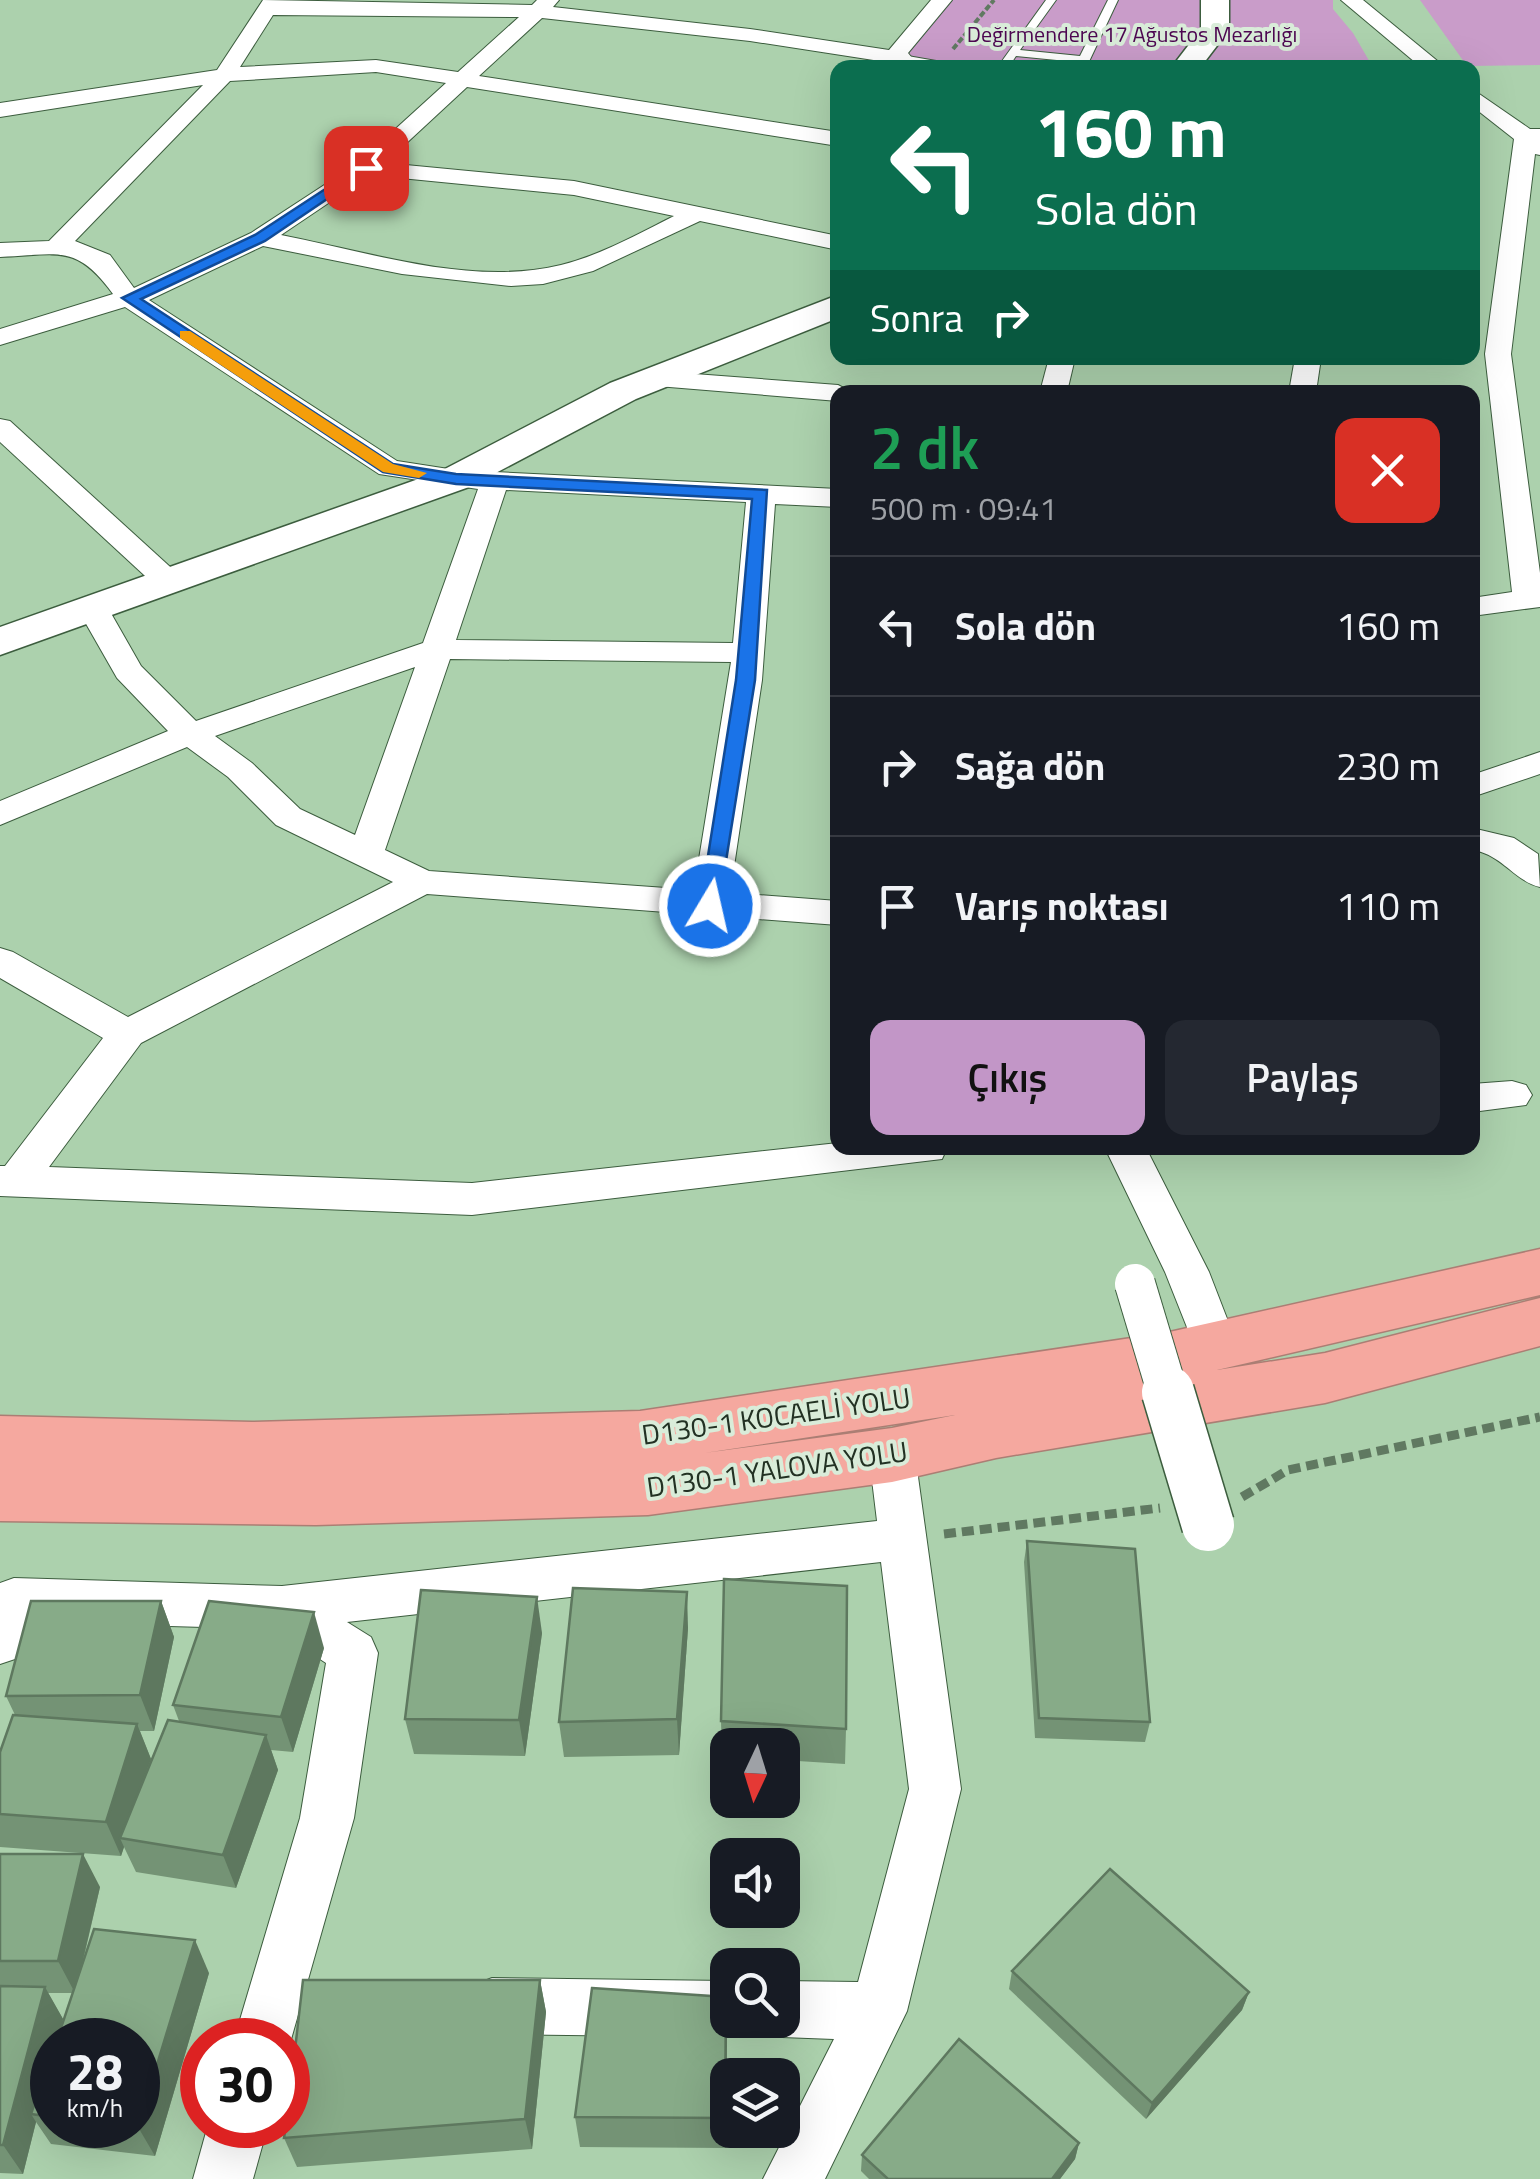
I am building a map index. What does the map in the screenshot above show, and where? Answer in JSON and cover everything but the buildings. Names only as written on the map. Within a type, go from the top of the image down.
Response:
[{"type":"highway","name":"D130-1 KOCAELİ YOLU","points":[[0,1442],[252,1448],[640,1437],[1216,1347],[1539,1285]]},
{"type":"highway","name":"D130-1 YALOVA YOLU","points":[[0,1494],[316,1498],[648,1488],[892,1455],[996,1432],[1325,1378],[1539,1285]]},
{"type":"street","points":[[894,60],[905,31],[942,0]]},
{"type":"street","points":[[1191,60],[1215,30],[1215,0]]},
{"type":"street","points":[[1351,0],[1426,60]]},
{"type":"street","points":[[57,246],[226,72],[271,5],[543,6],[750,34],[889,60]]},
{"type":"street","points":[[0,337],[157,288],[260,238],[366,168],[543,6]]},
{"type":"street","points":[[0,110],[226,72],[305,65],[376,66],[461,82],[830,132]]},
{"type":"street","points":[[1480,101],[1535,140],[1486,352],[1534,599],[1480,606]]},
{"type":"street","points":[[366,168],[574,188],[830,241]]},
{"type":"street","points":[[260,238],[483,278],[543,276],[600,261],[700,212]]},
{"type":"street","points":[[0,250],[70,246],[100,260],[129,298],[388,468],[475,480],[830,498]]},
{"type":"street","points":[[0,642],[168,581],[475,480],[623,391],[830,309]]},
{"type":"street","points":[[655,379],[830,392]]},
{"type":"street","points":[[0,427],[14,457],[168,581]]},
{"type":"street","points":[[364,857],[436,650],[475,480]]},
{"type":"street","points":[[710,906],[748,653],[761,494]]},
{"type":"street","points":[[93,608],[128,671],[190,734],[240,770],[288,817],[422,882],[830,913]]},
{"type":"street","points":[[0,814],[190,734],[436,650],[748,653]]},
{"type":"street","points":[[1480,784],[1540,762]]},
{"type":"street","points":[[1484,840],[1522,857],[1540,876]]},
{"type":"street","points":[[8,1181],[128,1034],[422,882]]},
{"type":"street","points":[[0,961],[128,1034]]},
{"type":"street","points":[[8,1181],[472,1198],[864,1155]]},
{"type":"street","points":[[1129,1155],[1187,1272],[1216,1347]]},
{"type":"street","points":[[1136,1284],[1204,1510]]},
{"type":"street","points":[[793,2179],[879,2010],[934,1789],[892,1455]]},
{"type":"street","points":[[5,1614],[282,1608],[903,1540]]},
{"type":"street","points":[[269,2018],[327,1818],[353,1653],[282,1608]]},
{"type":"street","points":[[282,2018],[332,2004]]},
{"type":"street","points":[[431,2006],[710,2009]]},
{"type":"street","points":[[800,2010],[879,2010]]},
{"type":"street","points":[[223,2179],[232,2148]]},
{"type":"lane","points":[[1008,60],[1051,0]]},
{"type":"lane","points":[[1084,60],[1113,0]]},
{"type":"lane","points":[[1013,52],[1059,60]]},
{"type":"path","points":[[942,60],[994,0]]},
{"type":"path","points":[[903,1540],[1204,1510],[1248,1496],[1288,1470],[1520,1418],[1540,1417]]},
{"type":"green space","name":"Değirmendere 17 Ağustos Mezarlığı","points":[[946,0],[1333,0],[1333,9],[1369,60],[893,60]]},
{"type":"green space","points":[[1420,0],[1540,0],[1540,65],[1480,66],[1480,60],[1463,60]]},
{"type":"slow traffic","points":[[185,334],[388,468],[419,473]]},
{"type":"route","points":[[366,168],[260,238],[129,298],[388,468],[456,479],[761,494],[746,680],[710,906]]}]
